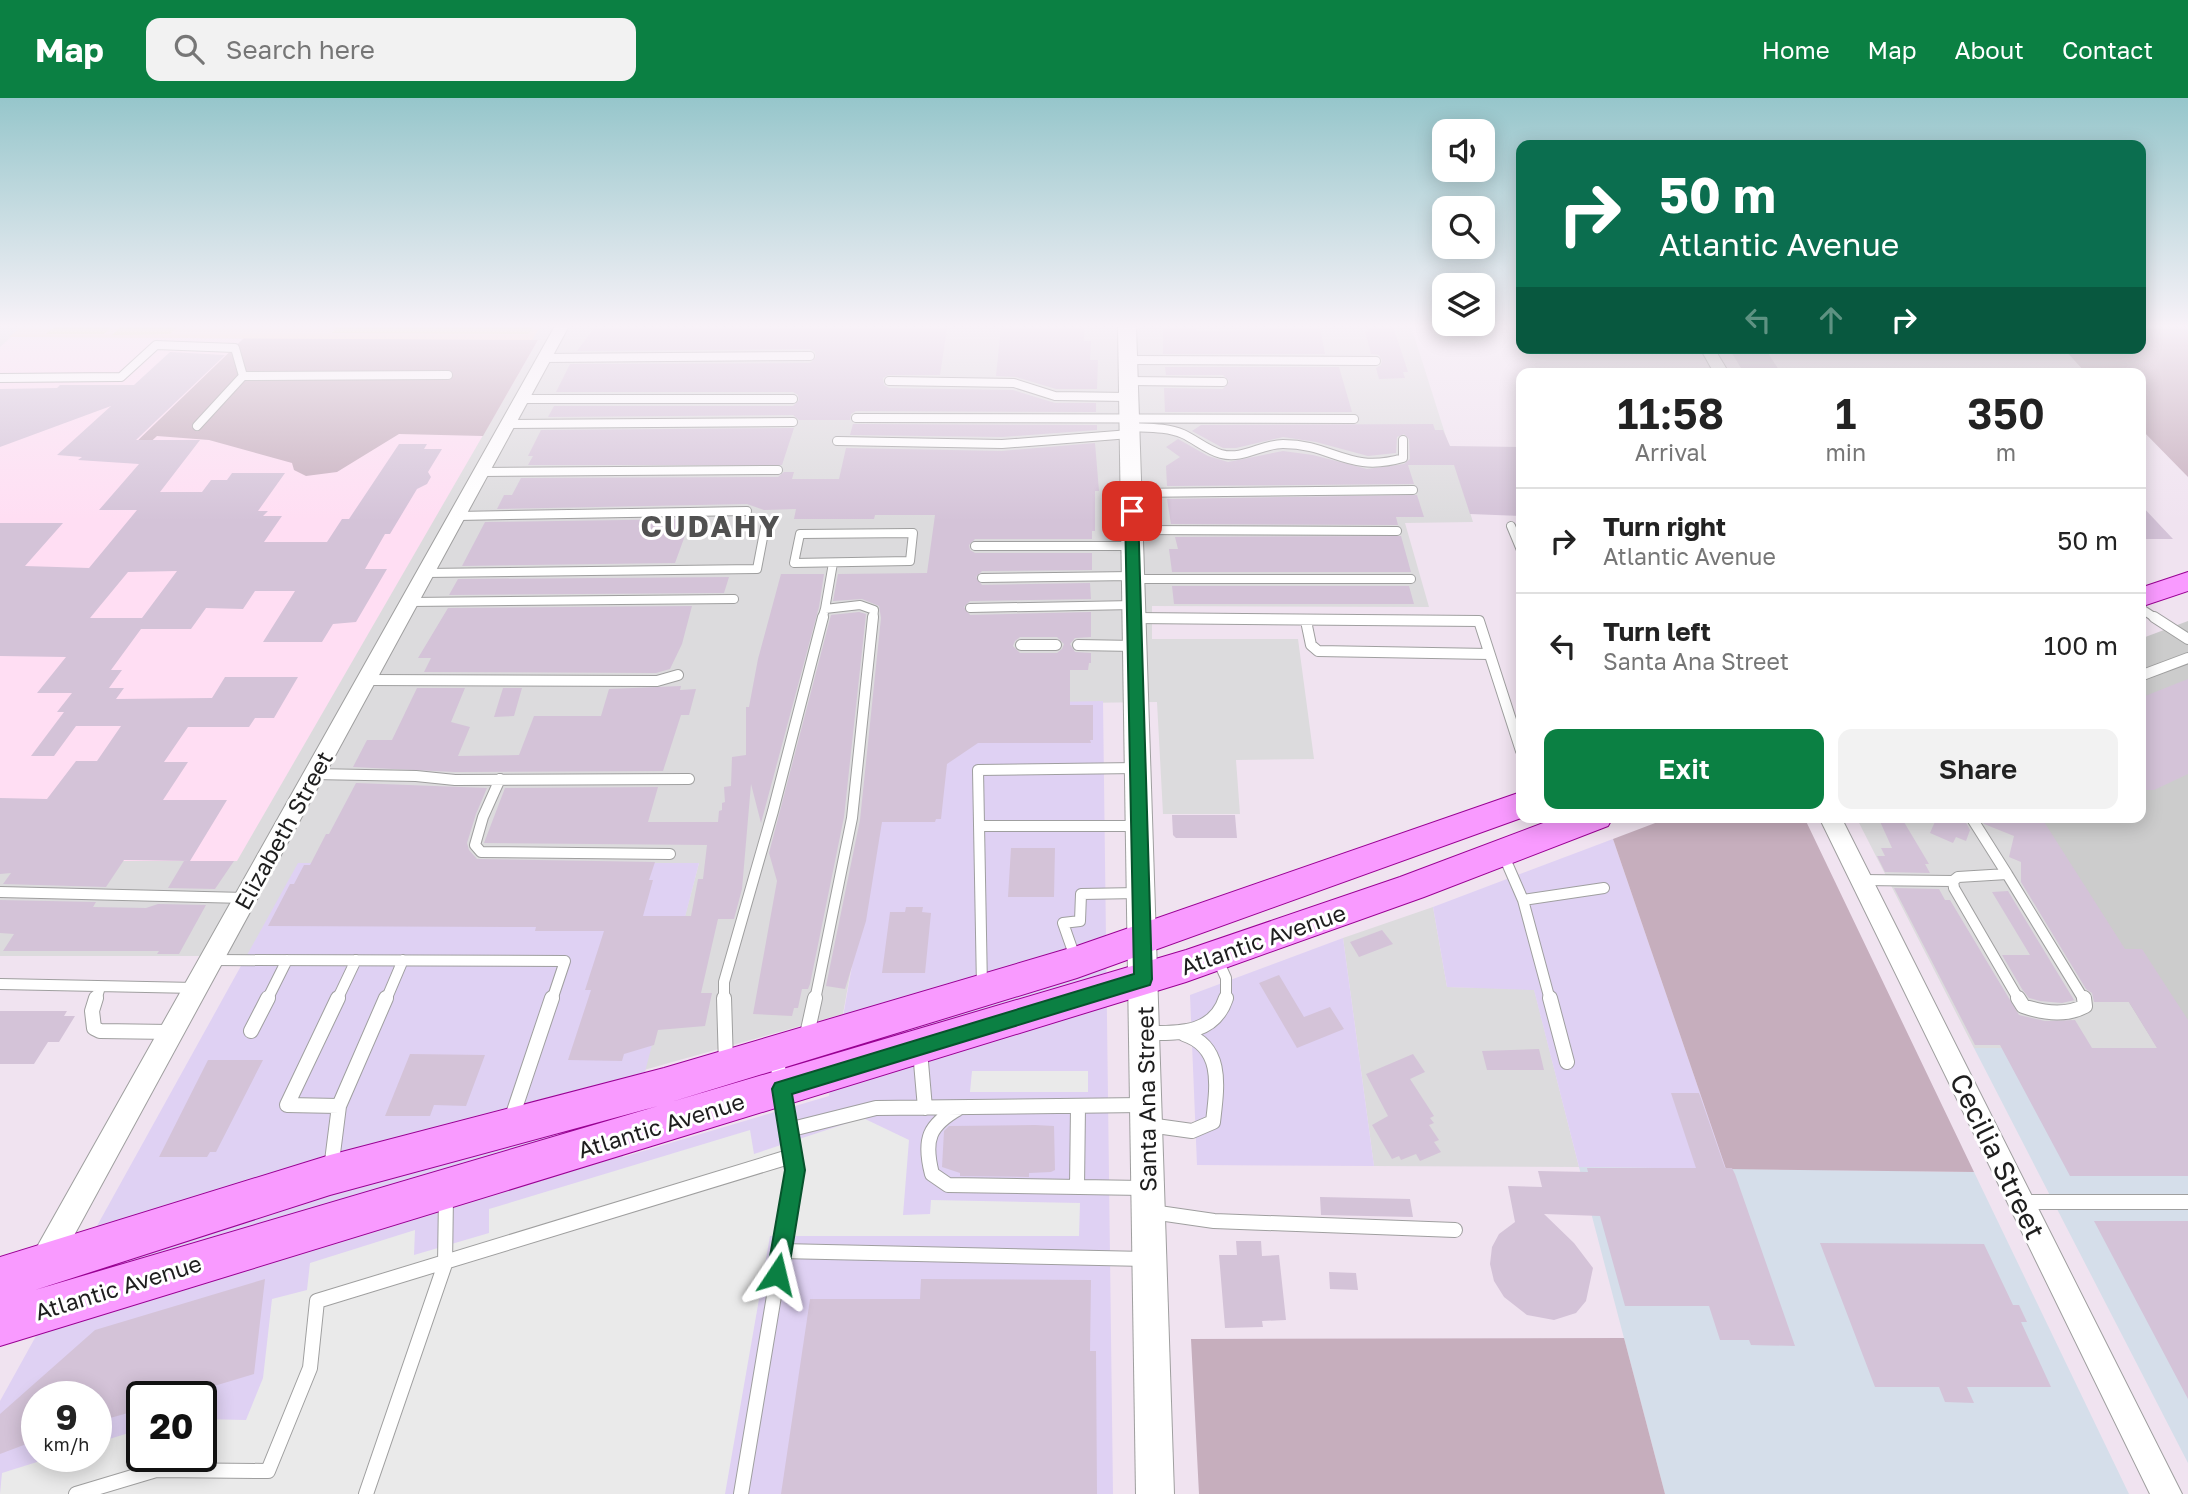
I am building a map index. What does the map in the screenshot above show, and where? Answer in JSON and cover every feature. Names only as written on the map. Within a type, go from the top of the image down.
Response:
[{"type":"main road","points":[[2146,596],[2188,581]]},
{"type":"main road","name":"Atlantic Avenue","points":[[2,1314],[446,1190],[788,1061],[982,992],[1142,940],[1516,807]]},
{"type":"main road","name":"Atlantic Avenue","points":[[2,1314],[42,1265],[330,1175],[726,1068],[920,1047],[1216,955],[1412,887],[1579,823]]},
{"type":"street","name":"Elizabeth Street","points":[[42,1265],[526,391]]},
{"type":"street","name":"Santa Ana Street","points":[[1129,391],[1155,1494]]},
{"type":"street","name":"Cecilia Street","points":[[1833,823],[2166,1494]]},
{"type":"lane","points":[[197,425],[229,391]]},
{"type":"lane","points":[[1040,391],[1055,396],[1129,403],[1354,419]]},
{"type":"lane","points":[[836,441],[1002,443],[1129,403],[1182,391]]},
{"type":"lane","points":[[856,418],[1129,403],[1199,391]]},
{"type":"lane","points":[[522,399],[793,399]]},
{"type":"lane","points":[[1129,403],[1162,429],[1181,433],[1205,449],[1227,456],[1245,454],[1270,445],[1303,445],[1321,447],[1343,460],[1389,463],[1403,458],[1403,440]]},
{"type":"lane","points":[[508,424],[793,422]]},
{"type":"lane","points":[[481,472],[778,470]]},
{"type":"lane","points":[[1131,493],[1413,490]]},
{"type":"lane","points":[[457,516],[747,512]]},
{"type":"lane","points":[[425,573],[757,569],[766,522]]},
{"type":"lane","points":[[1511,526],[1516,538]]},
{"type":"lane","points":[[975,546],[1132,538],[1397,531]]},
{"type":"lane","points":[[914,533],[910,562],[833,563],[793,563],[800,534],[914,533]]},
{"type":"lane","points":[[726,1068],[724,982],[773,811],[825,609],[833,563]]},
{"type":"lane","points":[[982,579],[1411,579]]},
{"type":"lane","points":[[409,602],[734,598]]},
{"type":"lane","points":[[741,1494],[795,1170],[788,1130],[788,1061],[834,926],[854,801],[874,610],[860,605],[825,609]]},
{"type":"lane","points":[[970,608],[1134,612],[1306,621],[1479,621],[1516,736]]},
{"type":"lane","points":[[2146,612],[2188,639]]},
{"type":"lane","points":[[1306,621],[1311,645],[1318,652],[1489,653]]},
{"type":"lane","points":[[1021,645],[1056,645]]},
{"type":"lane","points":[[1078,645],[1135,646]]},
{"type":"lane","points":[[2146,674],[2188,658]]},
{"type":"lane","points":[[366,680],[657,681],[678,675]]},
{"type":"lane","points":[[982,992],[978,770],[1138,768]]},
{"type":"lane","points":[[314,774],[500,779],[689,779]]},
{"type":"lane","points":[[500,779],[483,817],[475,845],[481,852],[670,854]]},
{"type":"lane","points":[[1953,881],[1954,888],[2023,1006],[2031,1010],[2077,1011],[2084,1006],[2084,996],[1975,823]]},
{"type":"lane","points":[[979,826],[1139,826]]},
{"type":"lane","points":[[1502,851],[1522,900],[1567,1062]]},
{"type":"lane","points":[[1861,880],[1953,881],[1958,877],[2007,874]]},
{"type":"lane","points":[[1522,900],[1604,888]]},
{"type":"lane","points":[[0,892],[245,898]]},
{"type":"lane","points":[[1077,962],[1063,923],[1080,921],[1081,894],[1141,893]]},
{"type":"lane","points":[[1184,1034],[1207,1026],[1222,1013],[1228,992],[1226,974],[1216,955]]},
{"type":"lane","points":[[211,960],[565,961],[508,1128]]},
{"type":"lane","points":[[251,1031],[287,960]]},
{"type":"lane","points":[[340,1106],[287,1105],[356,960]]},
{"type":"lane","points":[[330,1175],[340,1106],[403,960]]},
{"type":"lane","points":[[0,984],[195,988]]},
{"type":"lane","points":[[100,987],[92,1011],[94,1028],[100,1031],[171,1032]]},
{"type":"lane","points":[[788,1130],[876,1108],[1078,1106],[1146,1115],[1192,1131],[1213,1122],[1217,1091],[1210,1052],[1202,1041],[1184,1034],[1144,1033]]},
{"type":"lane","points":[[920,1047],[925,1108]]},
{"type":"lane","points":[[1077,1187],[1078,1106]]},
{"type":"lane","points":[[961,1107],[937,1121],[932,1130],[929,1163],[932,1174],[939,1181],[958,1186],[1077,1187],[1148,1199],[1214,1221],[1455,1230]]},
{"type":"lane","points":[[76,1494],[156,1470],[268,1471],[310,1368],[317,1301],[792,1156]]},
{"type":"lane","points":[[366,1494],[445,1264],[446,1190]]},
{"type":"lane","points":[[2021,1202],[2188,1202]]},
{"type":"lane","points":[[781,1251],[1150,1259]]},
{"type":"shaded area","points":[[0,391],[1432,391],[1473,522],[1405,523],[1429,607],[1152,606],[1152,639],[1298,639],[1314,759],[1236,760],[1240,814],[1163,814],[1157,702],[898,705],[843,1014],[644,1070],[699,863],[246,956],[0,956]]},
{"type":"shaded area","points":[[0,391],[508,391],[237,861],[0,861]]},
{"type":"shaded area","points":[[189,391],[509,391],[483,436],[399,434],[337,472],[306,476],[294,470],[292,463],[209,440],[157,436],[145,447],[131,447]]},
{"type":"shaded area","points":[[2146,391],[2188,391],[2188,477],[2146,434]]},
{"type":"shaded area","points":[[2188,621],[2188,1048],[2157,1048],[2018,823],[2146,823],[2146,637]]},
{"type":"shaded area","points":[[1103,701],[1113,1494],[0,1494],[0,1401],[298,863],[699,863],[623,1157],[829,1096],[898,705]]},
{"type":"shaded area","points":[[1655,823],[1807,823],[1974,1172],[1726,1169],[1613,839]]},
{"type":"shaded area","points":[[1859,823],[2018,823],[2157,1048],[1974,1048]]},
{"type":"shaded area","points":[[1613,839],[1726,1169],[1579,1167],[1534,990],[1447,987],[1433,907]]},
{"type":"shaded area","points":[[1433,907],[1447,987],[1534,989],[1579,1167],[1374,1166],[1343,938]]},
{"type":"shaded area","points":[[1343,938],[1374,1166],[1197,1165],[1190,995]]},
{"type":"shaded area","points":[[1974,1048],[2188,1048],[2188,1463]]},
{"type":"shaded area","points":[[972,1071],[1088,1071],[1088,1092],[970,1092]]},
{"type":"shaded area","points":[[863,1118],[909,1140],[903,1215],[930,1214],[931,1200],[1080,1203],[1079,1236],[770,1236],[725,1494],[0,1494],[2,1473],[21,1467],[21,1472],[112,1472],[112,1438],[126,1434],[126,1472],[217,1472],[217,1419],[246,1420],[263,1378],[272,1299],[307,1290],[310,1263],[415,1230],[414,1255],[489,1233],[489,1209],[750,1130],[754,1154]]},
{"type":"shaded area","points":[[1579,1167],[1974,1172],[2129,1494],[1665,1494]]},
{"type":"shaded area","points":[[1624,1338],[1665,1494],[1199,1494],[1191,1339]]},
{"type":"building","points":[[0,391],[187,391],[136,440],[200,440],[160,492],[202,492],[211,480],[227,480],[232,473],[285,473],[258,511],[268,511],[263,516],[282,516],[264,542],[327,542],[342,519],[349,519],[399,444],[427,444],[424,449],[442,449],[428,472],[431,477],[427,484],[417,489],[390,534],[385,534],[365,569],[387,569],[356,622],[333,624],[322,642],[263,642],[295,591],[255,591],[243,609],[206,608],[191,629],[141,629],[111,670],[122,670],[109,688],[124,688],[116,699],[212,698],[225,677],[298,677],[274,718],[255,718],[249,727],[188,727],[164,762],[188,762],[163,800],[227,800],[190,861],[124,860],[106,887],[3,884],[11,873],[0,874],[0,798],[47,799],[76,761],[97,761],[121,726],[76,726],[54,756],[31,756],[64,712],[57,712],[72,693],[37,693],[66,657],[0,656],[0,523],[63,523],[25,566],[89,568],[137,510],[99,510],[139,464],[78,460],[82,457],[57,455],[111,406],[0,447]],"holes":[[[177,571],[142,618],[90,618],[128,572]]]},
{"type":"building","points":[[1017,391],[1055,403],[1096,403],[1096,412],[856,411],[851,414],[850,420],[799,420],[793,415],[548,417],[554,406],[793,406],[799,400],[798,395],[793,392],[556,392]]},
{"type":"building","points":[[1164,391],[1346,391],[1352,412],[1165,412]]},
{"type":"building","points":[[853,424],[1097,425],[1097,430],[1002,437],[850,435]]},
{"type":"building","points":[[1433,424],[1435,430],[1443,430],[1450,446],[1516,447],[1516,516],[1470,514],[1454,465],[1408,465],[1414,484],[1167,486],[1166,466],[1180,457],[1166,447],[1178,439],[1208,456],[1228,462],[1283,451],[1313,455],[1367,469],[1404,464],[1410,459],[1409,439],[1404,434],[1397,437],[1396,453],[1368,456],[1316,442],[1283,437],[1236,448],[1223,448],[1192,431],[1201,425]]},
{"type":"building","points":[[794,428],[782,465],[528,465],[533,456],[528,456],[541,430]]},
{"type":"building","points":[[1095,443],[1099,491],[1095,491],[1095,531],[1092,531],[1092,539],[975,539],[969,545],[970,550],[975,553],[1092,553],[1092,570],[982,571],[976,577],[982,585],[1090,583],[1091,599],[970,601],[964,607],[970,615],[1091,612],[1091,637],[1075,638],[1070,644],[1075,652],[1091,653],[1091,663],[1088,670],[1070,670],[1070,705],[1093,705],[1093,740],[1090,740],[1091,743],[978,743],[947,764],[941,819],[936,819],[935,822],[882,822],[866,921],[845,989],[826,986],[860,820],[881,618],[879,606],[862,599],[833,601],[838,574],[927,573],[935,515],[875,515],[874,519],[794,519],[796,509],[764,510],[747,504],[497,509],[504,495],[512,495],[521,478],[778,477],[784,472],[794,472],[792,479],[839,479],[846,448],[1002,451]],"holes":[[[1020,637],[1057,637],[1064,644],[1057,653],[1020,653],[1013,646]]]},
{"type":"building","points":[[1417,495],[1424,517],[1396,517],[1398,525],[1171,524],[1167,499]]},
{"type":"building","points":[[2146,510],[2173,539],[2146,539]]},
{"type":"building","points":[[691,519],[675,563],[462,566],[485,522]]},
{"type":"building","points":[[1401,536],[1411,572],[1172,572],[1169,549],[1178,549],[1175,537]]},
{"type":"building","points":[[781,574],[824,574],[819,607],[761,823],[751,784],[742,889],[734,919],[718,919],[701,993],[712,993],[705,1026],[658,1030],[654,1045],[624,1054],[622,1061],[568,1060],[591,990],[585,990],[604,931],[535,931],[536,927],[268,926],[290,884],[294,884],[304,865],[310,865],[356,783],[487,788],[467,843],[477,859],[655,862],[643,916],[691,916],[698,879],[703,879],[707,845],[484,843],[505,788],[658,787],[648,822],[718,822],[719,811],[725,802],[724,787],[731,786],[732,757],[746,755],[746,707],[749,707],[758,659]]},
{"type":"building","points":[[729,577],[724,593],[449,595],[458,579]]},
{"type":"building","points":[[1172,586],[1409,586],[1414,604],[1174,604]]},
{"type":"building","points":[[692,606],[682,644],[670,669],[656,673],[424,672],[431,658],[418,658],[448,608]]},
{"type":"building","points":[[859,612],[866,614],[844,817],[810,984],[808,989],[802,989],[798,1008],[794,1008],[792,1016],[753,1014],[777,881],[769,853],[831,615]]},
{"type":"building","points":[[2188,679],[2188,774],[2154,790],[2146,790],[2146,696]]},
{"type":"building","points":[[681,686],[680,690],[696,689],[689,715],[681,715],[663,771],[455,772],[353,767],[367,740],[392,740],[417,688],[465,688],[451,722],[470,727],[458,756],[519,755],[534,716],[601,716],[609,689]]},
{"type":"building","points":[[503,688],[522,688],[514,716],[494,717]]},
{"type":"building","points":[[1172,815],[1235,815],[1237,838],[1176,838],[1173,835]]},
{"type":"building","points":[[1881,823],[1905,823],[1929,864],[1925,864],[1930,873],[1885,872],[1877,856],[1885,856],[1881,848],[1892,848]]},
{"type":"building","points":[[1934,823],[1966,823],[1970,830],[1966,841],[1956,837],[1953,843],[1930,833]]},
{"type":"building","points":[[2045,823],[2125,949],[2142,949],[2188,1020],[2188,1176],[2070,1176],[2000,1045],[1975,1045],[1894,888],[1939,889],[1945,900],[1950,900],[2019,1015],[2045,1021],[2075,1020],[2092,1048],[2157,1048],[2129,1002],[2094,1002],[2092,993],[2086,989],[2021,882],[2021,862],[2009,857],[2014,836],[1984,824]]},
{"type":"building","points":[[1011,848],[1055,848],[1054,897],[1008,897]]},
{"type":"building","points":[[184,861],[234,861],[215,889],[168,888]]},
{"type":"building","points":[[2008,891],[2075,1000],[2062,1003],[2040,1001],[2029,998],[2022,989],[2002,955],[2030,955],[1992,892]]},
{"type":"building","points":[[0,900],[96,902],[93,907],[206,905],[179,954],[157,954],[159,951],[3,951],[14,934],[0,933]]},
{"type":"building","points":[[906,907],[923,907],[922,912],[931,913],[925,973],[882,973],[890,912],[905,912]]},
{"type":"building","points":[[1382,930],[1393,944],[1359,957],[1350,942]]},
{"type":"building","points":[[1279,975],[1304,1017],[1330,1007],[1344,1029],[1297,1048],[1259,983]]},
{"type":"building","points":[[0,1011],[67,1011],[64,1016],[75,1016],[59,1042],[48,1042],[34,1064],[0,1064]]},
{"type":"building","points":[[1539,1049],[1544,1070],[1487,1070],[1482,1051]]},
{"type":"building","points":[[410,1054],[485,1055],[466,1106],[434,1105],[430,1116],[385,1116]]},
{"type":"building","points":[[1413,1054],[1425,1072],[1410,1079],[1434,1116],[1430,1118],[1434,1123],[1429,1125],[1439,1140],[1434,1142],[1441,1152],[1420,1161],[1416,1154],[1401,1160],[1399,1156],[1392,1159],[1372,1125],[1388,1116],[1366,1074]]},
{"type":"building","points":[[208,1060],[263,1060],[216,1152],[210,1152],[207,1157],[159,1157]]},
{"type":"building","points":[[1671,1093],[1699,1093],[1725,1168],[1732,1168],[1735,1174],[1795,1346],[1751,1345],[1749,1340],[1720,1340],[1709,1306],[1625,1306],[1600,1216],[1544,1214],[1574,1243],[1593,1268],[1586,1301],[1576,1313],[1554,1320],[1527,1315],[1504,1297],[1494,1281],[1490,1264],[1492,1247],[1499,1234],[1515,1222],[1508,1186],[1542,1187],[1538,1171],[1696,1168]]},
{"type":"building","points":[[949,1126],[1054,1126],[1055,1170],[1051,1172],[1029,1173],[1029,1177],[960,1176],[960,1173],[942,1167],[944,1131]]},
{"type":"building","points":[[1320,1197],[1410,1199],[1413,1217],[1321,1215]]},
{"type":"building","points":[[2094,1221],[2188,1221],[2188,1399]]},
{"type":"building","points":[[1236,1241],[1261,1241],[1262,1256],[1279,1255],[1286,1320],[1262,1321],[1263,1327],[1225,1328],[1219,1255],[1237,1255]]},
{"type":"building","points":[[1820,1243],[1984,1244],[2013,1305],[2019,1305],[2027,1322],[2021,1322],[2051,1387],[1967,1387],[1974,1403],[1945,1402],[1939,1387],[1875,1387]]},
{"type":"building","points":[[1329,1272],[1356,1273],[1358,1290],[1330,1289]]},
{"type":"building","points":[[265,1279],[254,1374],[217,1385],[217,1381],[126,1381],[126,1414],[112,1417],[112,1381],[37,1381],[95,1330]]},
{"type":"building","points":[[921,1279],[1091,1280],[1090,1351],[1096,1351],[1097,1494],[781,1494],[810,1299],[920,1299]]},
{"type":"building","points":[[21,1395],[21,1446],[0,1454],[0,1414]]},
{"type":"district","name":"CUDAHY","points":[[711,526]]},
{"type":"route","points":[[777,1274],[795,1170],[782,1089],[1143,979],[1132,511]]}]
